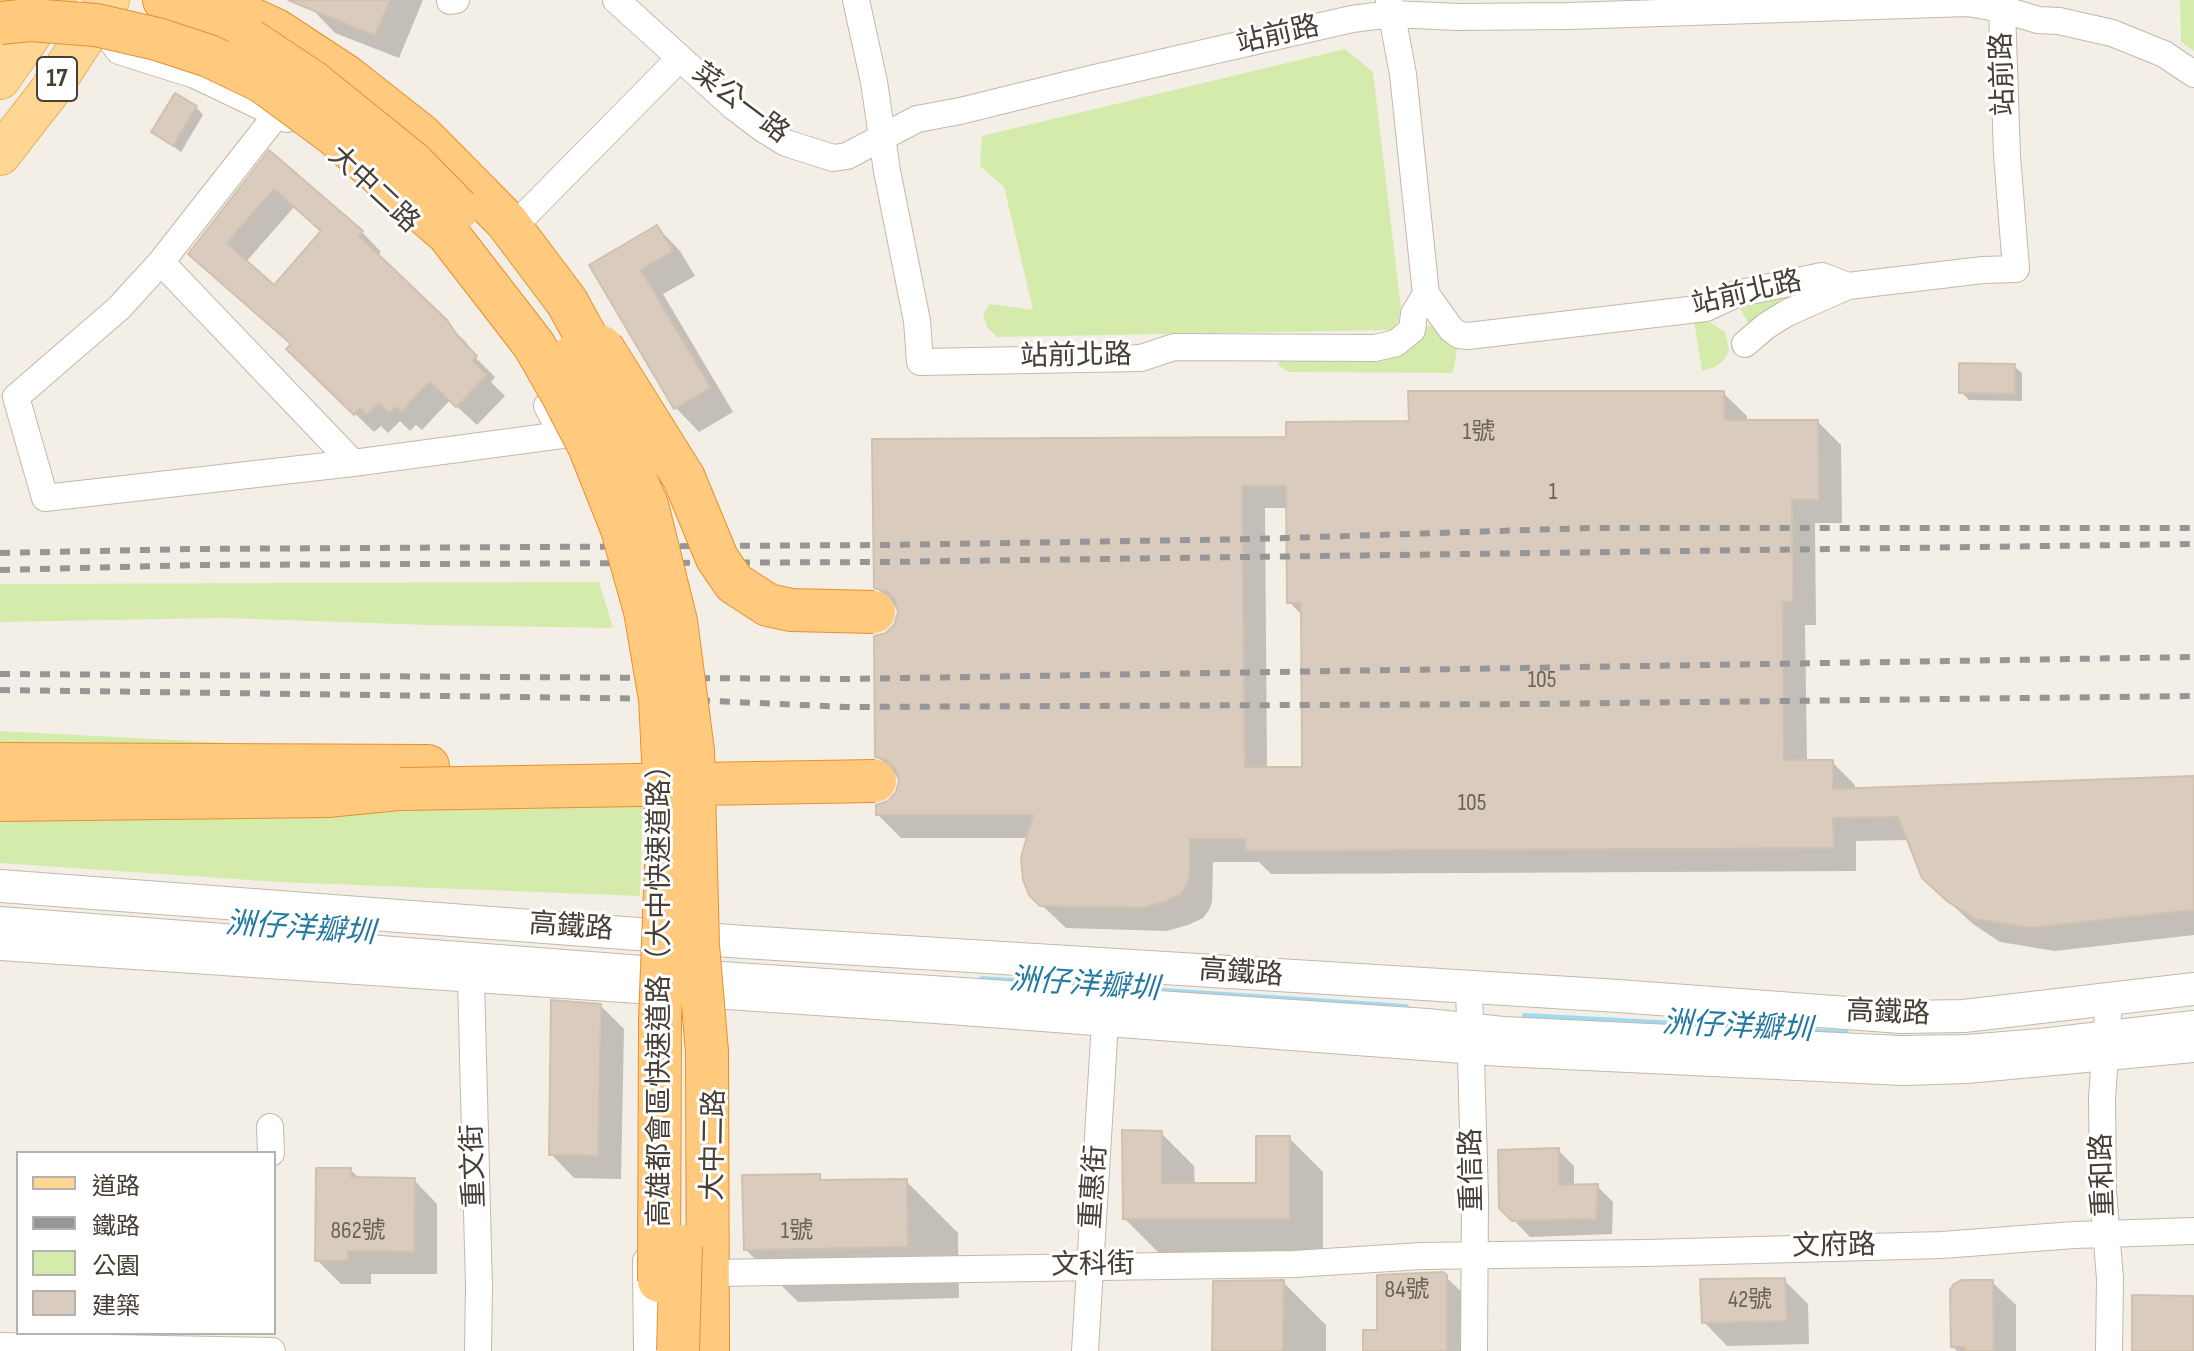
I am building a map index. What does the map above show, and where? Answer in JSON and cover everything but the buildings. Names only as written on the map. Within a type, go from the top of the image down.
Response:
[{"type":"highway","points":[[0,2],[16,0]]},
{"type":"highway","points":[[45,0],[109,6],[182,23],[251,53],[339,115],[399,168],[448,234]]},
{"type":"highway","points":[[164,0],[237,10],[313,82],[412,162],[496,248],[560,334],[610,421],[647,505],[676,621],[693,751],[698,945],[707,1052]]},
{"type":"highway","name":"高雄都會區快速道路（大中快速道路）","points":[[237,10],[276,30],[346,76],[421,135],[506,221],[567,302],[638,432],[669,508],[690,586],[705,685],[717,948],[707,1052],[710,1351]]},
{"type":"highway","name":"高雄都會區快速道路（大中快速道路）","points":[[0,23],[30,20],[96,25],[157,39],[209,56],[263,82],[299,106],[448,234],[534,345],[589,446],[622,529],[645,611],[660,699],[667,838],[660,1020],[659,1351]]},
{"type":"highway","points":[[567,302],[583,318],[601,345],[679,470],[717,558],[734,583],[768,605],[791,610],[874,612]]},
{"type":"highway","points":[[0,764],[875,770],[401,789],[327,796],[0,800]]},
{"type":"highway","points":[[0,781],[322,778],[401,789]]},
{"type":"highway","points":[[667,838],[682,946],[686,1022],[678,1351]]},
{"type":"main road","name":"17","points":[[0,79],[58,0]]},
{"type":"main road","name":"17","points":[[0,155],[104,20]]},
{"type":"street","name":"大中二路","points":[[58,0],[104,20],[119,51],[195,75],[278,113],[333,150],[402,214],[473,291],[503,334],[562,435],[353,463]]},
{"type":"street","name":"菜公一路","points":[[616,0],[734,107],[786,143],[833,158],[847,156],[881,138]]},
{"type":"street","points":[[856,0],[874,82],[881,138]]},
{"type":"street","name":"站前路","points":[[881,138],[917,119],[1352,19],[1390,7],[1459,17],[1553,17],[1720,5],[1968,3],[2002,9],[2007,155],[2016,269]]},
{"type":"street","name":"站前北路","points":[[1390,7],[1403,74],[1426,294],[1451,329],[1459,335],[1706,308],[1736,294],[1822,276],[1848,286]]},
{"type":"street","points":[[2002,9],[2038,20],[2059,21],[2112,33],[2164,54],[2194,74]]},
{"type":"street","points":[[237,10],[394,93],[524,216],[622,382],[667,431]]},
{"type":"street","points":[[104,20],[130,36],[170,46],[210,63]]},
{"type":"street","points":[[524,216],[680,58]]},
{"type":"street","points":[[278,113],[161,262],[119,308],[16,397],[45,498],[353,463]]},
{"type":"street","name":"站前北路","points":[[881,138],[917,321],[920,362],[1141,358],[1174,347],[1375,348],[1396,343],[1412,330],[1414,314],[1426,294]]},
{"type":"street","points":[[161,262],[353,463]]},
{"type":"street","name":"站前北路","points":[[1745,344],[1787,313],[1848,286],[2016,269]]},
{"type":"street","name":"高鐵路","points":[[0,886],[723,939],[1901,1017],[1964,1016],[2194,989]]},
{"type":"street","name":"高鐵路","points":[[0,923],[643,982],[1427,1025],[1470,1040]]},
{"type":"street","points":[[643,933],[647,1351]]},
{"type":"street","name":"大中二路","points":[[710,1351],[723,939]]},
{"type":"street","name":"高鐵路","points":[[0,947],[471,980],[643,982]]},
{"type":"street","name":"重文街","points":[[471,980],[478,1351]]},
{"type":"street","name":"高鐵路","points":[[720,987],[1105,1022],[1470,1040],[1901,1052],[2027,1047],[2194,1049]]},
{"type":"street","name":"重信路","points":[[1469,988],[1474,1351]]},
{"type":"street","name":"重和路","points":[[2109,1000],[2102,1098],[2102,1181],[2110,1279],[2109,1351]]},
{"type":"street","name":"重惠街","points":[[1085,1351],[1105,1022]]},
{"type":"street","name":"高鐵路","points":[[2106,1047],[2194,1027]]},
{"type":"street","points":[[270,1127],[271,1151]]},
{"type":"street","name":"文府路","points":[[1474,1255],[1942,1245],[2106,1233],[2194,1231]]},
{"type":"street","name":"文科街","points":[[713,1273],[1294,1264],[1474,1255]]},
{"type":"street","points":[[0,1346],[273,1351]]},
{"type":"green space","points":[[2180,0],[2194,0],[2194,51],[2181,42]]},
{"type":"green space","points":[[1345,49],[1373,72],[1401,308],[1398,322],[1391,330],[997,337],[987,327],[983,314],[990,304],[1033,310],[1004,187],[980,166],[982,136]]},
{"type":"green space","points":[[1799,294],[1749,324],[1738,305],[1746,298]]},
{"type":"green space","points":[[1694,321],[1708,321],[1725,332],[1729,350],[1724,360],[1715,367],[1702,371]]},
{"type":"green space","points":[[1434,325],[1458,343],[1453,373],[1288,372],[1277,364],[1288,355]]},
{"type":"green space","points":[[599,582],[613,628],[222,618],[0,622],[0,584]]},
{"type":"green space","points":[[0,731],[366,750],[643,801],[640,896],[279,882],[0,863]]},
{"type":"waterway","name":"洲仔洋瓣圳","points":[[982,979],[1406,1007]]},
{"type":"waterway","name":"洲仔洋瓣圳","points":[[1525,1016],[1846,1033]]},
{"type":"railway","points":[[0,553],[884,545],[1255,539],[1589,528],[2194,528]]},
{"type":"railway","points":[[0,570],[201,565],[883,562],[2194,544]]},
{"type":"railway","points":[[0,674],[846,679],[2194,657]]},
{"type":"railway","points":[[0,690],[669,699],[846,707],[1535,704],[2194,696]]}]
